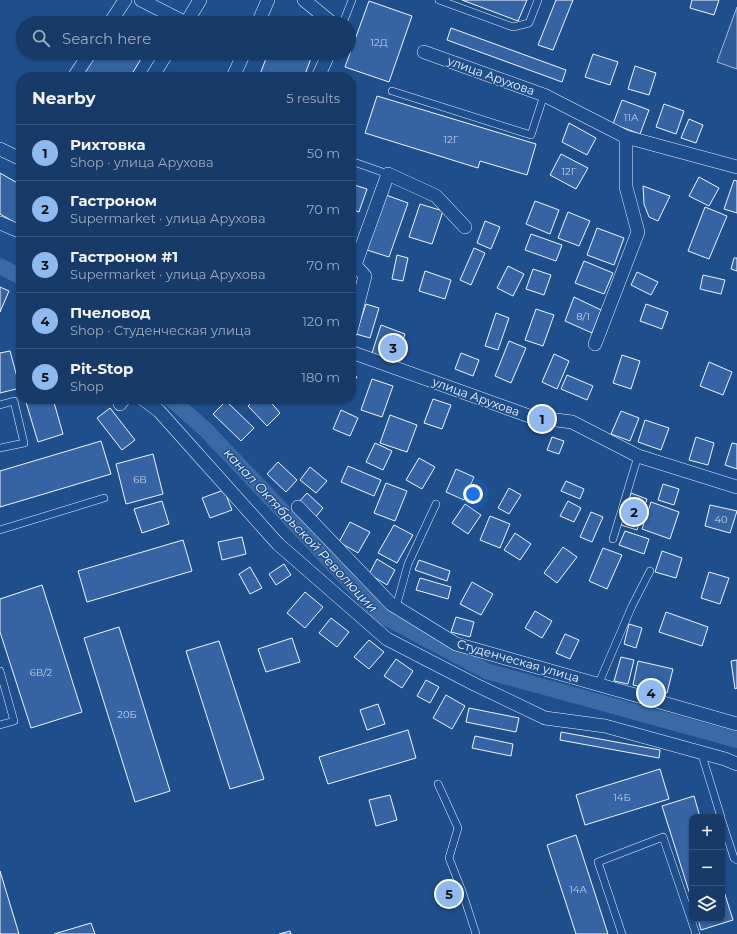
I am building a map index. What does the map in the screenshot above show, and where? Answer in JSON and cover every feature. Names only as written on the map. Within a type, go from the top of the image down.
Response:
[{"type":"street","points":[[115,16],[125,0]]},
{"type":"street","points":[[141,0],[172,16]]},
{"type":"street","points":[[190,16],[200,0]]},
{"type":"street","points":[[261,16],[268,0]]},
{"type":"street","points":[[304,0],[323,16]]},
{"type":"street","name":"улица Арухова","points":[[424,52],[544,95],[626,137],[737,167]]},
{"type":"street","points":[[77,72],[85,60]]},
{"type":"street","points":[[155,72],[163,60]]},
{"type":"street","points":[[235,72],[241,60]]},
{"type":"street","points":[[320,72],[326,60]]},
{"type":"street","points":[[595,344],[638,232],[626,187],[626,137]]},
{"type":"street","points":[[0,149],[16,156]]},
{"type":"street","points":[[356,256],[388,174],[436,196],[465,227]]},
{"type":"street","points":[[0,223],[16,230]]},
{"type":"street","points":[[356,267],[365,276],[356,311]]},
{"type":"street","name":"улица Арухова","points":[[356,354],[532,417],[572,422],[638,456],[737,487]]},
{"type":"street","points":[[150,404],[159,411],[278,544],[387,638],[476,686],[545,718],[605,726],[700,752],[737,764]]},
{"type":"street","name":"Студенческая улица","points":[[298,507],[373,587],[396,607],[456,644],[737,724]]},
{"type":"lane","points":[[346,16],[352,0]]},
{"type":"lane","points":[[439,0],[513,27],[529,23],[538,0]]},
{"type":"lane","points":[[392,91],[531,135],[544,95]]},
{"type":"lane","points":[[356,163],[388,174]]},
{"type":"lane","points":[[0,405],[14,402],[24,443],[0,448]]},
{"type":"lane","points":[[613,540],[638,456]]},
{"type":"lane","points":[[0,530],[104,498]]},
{"type":"lane","points":[[396,607],[408,564],[436,504]]},
{"type":"lane","points":[[598,685],[632,606],[650,571]]},
{"type":"lane","points":[[0,671],[14,721],[0,725]]},
{"type":"lane","points":[[700,752],[720,814]]},
{"type":"lane","points":[[438,784],[458,828],[449,858],[462,891],[476,934]]},
{"type":"lane","points":[[725,830],[734,858],[737,860]]},
{"type":"lane","points":[[622,934],[598,862],[663,837],[696,934]]},
{"type":"shaded area","points":[[737,7],[737,69],[717,62]]},
{"type":"building","points":[[462,0],[527,0],[518,21]]},
{"type":"building","points":[[556,0],[573,0],[553,50],[538,45]]},
{"type":"building","points":[[692,0],[719,0],[714,15],[690,8]]},
{"type":"building","points":[[369,1],[412,16],[389,82],[345,67],[348,60],[356,60],[356,37]]},
{"type":"building","points":[[451,28],[566,70],[562,82],[447,40]]},
{"type":"building","points":[[593,54],[618,62],[610,85],[585,77]]},
{"type":"building","points":[[93,60],[140,60],[133,72],[85,72]]},
{"type":"building","points":[[265,60],[310,60],[306,72],[261,72]]},
{"type":"building","points":[[635,66],[656,73],[649,95],[628,89]]},
{"type":"building","points":[[377,96],[536,144],[527,175],[480,161],[478,168],[365,133]]},
{"type":"building","points":[[622,100],[649,110],[640,134],[613,124]]},
{"type":"building","points":[[664,104],[684,111],[676,134],[656,127]]},
{"type":"building","points":[[689,119],[703,125],[696,143],[681,138]]},
{"type":"building","points":[[569,123],[596,138],[587,155],[562,142]]},
{"type":"building","points":[[561,154],[588,168],[576,189],[550,175]]},
{"type":"building","points":[[0,173],[16,182],[16,223],[0,214]]},
{"type":"building","points":[[699,177],[719,188],[709,206],[689,196]]},
{"type":"building","points":[[734,180],[737,181],[737,213],[724,209]]},
{"type":"building","points":[[356,186],[367,189],[359,212],[356,211]]},
{"type":"building","points":[[643,186],[670,196],[658,221],[649,217],[644,204]]},
{"type":"building","points":[[386,195],[408,203],[389,257],[367,250]]},
{"type":"building","points":[[535,201],[559,210],[550,234],[526,224]]},
{"type":"building","points":[[420,204],[443,211],[432,244],[409,237]]},
{"type":"building","points":[[705,207],[727,216],[709,259],[688,251]]},
{"type":"building","points":[[568,212],[590,221],[579,246],[558,238]]},
{"type":"building","points":[[485,221],[500,227],[491,249],[477,243]]},
{"type":"building","points":[[597,228],[624,238],[614,265],[587,255]]},
{"type":"building","points":[[531,234],[562,245],[556,261],[525,250]]},
{"type":"building","points":[[474,248],[485,253],[471,285],[460,280]]},
{"type":"building","points":[[397,255],[408,258],[403,281],[392,279]]},
{"type":"building","points":[[734,258],[737,258],[737,271],[731,269]]},
{"type":"building","points":[[584,261],[613,273],[604,294],[575,283]]},
{"type":"building","points":[[508,266],[524,274],[513,296],[497,288]]},
{"type":"building","points":[[533,269],[551,275],[544,295],[526,289]]},
{"type":"building","points":[[425,271],[451,280],[445,299],[419,291]]},
{"type":"building","points":[[637,272],[658,282],[651,295],[631,285]]},
{"type":"building","points":[[703,275],[725,280],[721,294],[700,289]]},
{"type":"building","points":[[0,287],[9,291],[0,312]]},
{"type":"building","points":[[574,297],[601,310],[592,333],[565,321]]},
{"type":"building","points":[[366,304],[379,308],[370,338],[356,334]]},
{"type":"building","points":[[646,304],[668,312],[662,329],[640,321]]},
{"type":"building","points":[[536,309],[554,315],[543,346],[525,340]]},
{"type":"building","points":[[496,313],[509,318],[498,350],[485,346]]},
{"type":"building","points":[[381,325],[405,334],[395,364],[371,356]]},
{"type":"building","points":[[509,341],[526,348],[511,383],[495,376]]},
{"type":"building","points":[[10,351],[16,373],[16,389],[0,393],[0,353]]},
{"type":"building","points":[[461,353],[479,360],[473,376],[455,369]]},
{"type":"building","points":[[554,354],[569,361],[557,389],[542,382]]},
{"type":"building","points":[[622,355],[640,361],[631,389],[613,383]]},
{"type":"building","points":[[709,362],[732,372],[723,395],[700,386]]},
{"type":"building","points":[[567,375],[593,386],[587,400],[561,389]]},
{"type":"building","points":[[372,379],[393,386],[382,417],[361,410]]},
{"type":"building","points":[[433,399],[451,405],[442,429],[424,423]]},
{"type":"building","points":[[27,404],[54,404],[63,434],[38,442]]},
{"type":"building","points":[[223,404],[229,404],[254,428],[241,441],[213,414]]},
{"type":"building","points":[[250,404],[272,404],[280,413],[267,426],[248,406]]},
{"type":"building","points":[[110,408],[135,440],[122,450],[97,418]]},
{"type":"building","points":[[341,410],[358,418],[350,436],[333,429]]},
{"type":"building","points":[[621,411],[639,418],[630,441],[611,434]]},
{"type":"building","points":[[390,415],[417,425],[407,452],[380,443]]},
{"type":"building","points":[[645,420],[669,428],[661,450],[638,442]]},
{"type":"building","points":[[552,437],[564,441],[559,454],[547,450]]},
{"type":"building","points":[[696,437],[714,443],[708,465],[689,460]]},
{"type":"building","points":[[101,441],[111,474],[0,507],[0,471]]},
{"type":"building","points":[[375,443],[392,451],[383,470],[366,462]]},
{"type":"building","points":[[732,443],[737,444],[737,469],[725,465]]},
{"type":"building","points":[[153,454],[163,494],[126,504],[116,464]]},
{"type":"building","points":[[419,458],[435,467],[422,489],[406,480]]},
{"type":"building","points":[[278,462],[297,480],[286,492],[267,474]]},
{"type":"building","points":[[348,466],[381,480],[374,496],[341,482]]},
{"type":"building","points":[[310,467],[327,481],[316,493],[300,480]]},
{"type":"building","points":[[456,469],[474,477],[464,500],[446,492]]},
{"type":"building","points":[[566,481],[584,489],[580,499],[561,491]]},
{"type":"building","points":[[386,483],[407,491],[395,521],[374,513]]},
{"type":"building","points":[[663,484],[679,489],[674,505],[658,500]]},
{"type":"building","points":[[509,488],[521,495],[509,514],[498,508]]},
{"type":"building","points":[[224,490],[232,510],[210,518],[202,498]]},
{"type":"building","points":[[307,493],[323,508],[314,519],[297,504]]},
{"type":"building","points":[[631,493],[647,499],[637,530],[621,525]]},
{"type":"building","points":[[162,501],[169,524],[142,533],[134,509]]},
{"type":"building","points":[[568,501],[581,508],[574,522],[560,516]]},
{"type":"building","points":[[651,502],[679,512],[670,539],[642,529]]},
{"type":"building","points":[[465,504],[481,515],[468,534],[452,523]]},
{"type":"building","points":[[710,505],[737,511],[730,533],[705,526]]},
{"type":"building","points":[[591,512],[603,517],[592,542],[580,537]]},
{"type":"building","points":[[490,516],[510,524],[500,548],[480,540]]},
{"type":"building","points":[[350,522],[370,532],[358,553],[339,542]]},
{"type":"building","points":[[394,525],[413,535],[397,563],[378,553]]},
{"type":"building","points":[[625,531],[649,539],[644,554],[619,545]]},
{"type":"building","points":[[515,533],[531,544],[520,560],[504,550]]},
{"type":"building","points":[[242,537],[246,554],[222,560],[218,542]]},
{"type":"building","points":[[183,540],[192,571],[87,602],[78,571]]},
{"type":"building","points":[[563,547],[577,557],[557,583],[544,573]]},
{"type":"building","points":[[603,548],[622,555],[607,589],[589,581]]},
{"type":"building","points":[[662,551],[682,558],[676,578],[655,572]]},
{"type":"building","points":[[377,559],[395,570],[387,585],[369,574]]},
{"type":"building","points":[[419,560],[450,571],[447,581],[415,570]]},
{"type":"building","points":[[284,564],[291,575],[276,585],[269,574]]},
{"type":"building","points":[[250,567],[262,588],[250,594],[239,574]]},
{"type":"building","points":[[709,572],[729,578],[720,604],[701,598]]},
{"type":"building","points":[[420,578],[451,587],[448,599],[416,590]]},
{"type":"building","points":[[472,582],[493,594],[481,615],[460,604]]},
{"type":"building","points":[[42,585],[82,712],[31,728],[0,632],[0,599]]},
{"type":"building","points":[[305,592],[323,607],[305,628],[287,613]]},
{"type":"building","points":[[535,611],[552,621],[542,638],[525,628]]},
{"type":"building","points":[[666,612],[708,627],[702,646],[659,632]]},
{"type":"building","points":[[456,617],[474,622],[470,637],[451,632]]},
{"type":"building","points":[[331,618],[349,632],[337,647],[319,633]]},
{"type":"building","points":[[629,624],[642,628],[636,648],[624,644]]},
{"type":"building","points":[[119,627],[170,791],[135,802],[84,638]]},
{"type":"building","points":[[565,634],[579,640],[570,659],[556,653]]},
{"type":"building","points":[[292,638],[300,662],[266,672],[258,649]]},
{"type":"building","points":[[369,640],[384,652],[369,669],[354,657]]},
{"type":"building","points":[[219,641],[264,779],[230,789],[186,651]]},
{"type":"building","points":[[621,657],[634,660],[628,684],[614,681]]},
{"type":"building","points":[[396,659],[413,671],[402,688],[384,676]]},
{"type":"building","points":[[737,660],[737,688],[735,689],[731,661]]},
{"type":"building","points":[[638,661],[673,669],[667,693],[633,685]]},
{"type":"building","points":[[426,680],[439,687],[430,703],[417,696]]},
{"type":"building","points":[[446,695],[465,706],[452,729],[433,718]]},
{"type":"building","points":[[378,704],[385,724],[367,730],[360,710]]},
{"type":"building","points":[[469,708],[519,718],[516,732],[466,722]]},
{"type":"building","points":[[408,730],[416,758],[328,784],[319,757]]},
{"type":"building","points":[[561,732],[660,750],[659,758],[560,740]]},
{"type":"building","points":[[475,736],[513,744],[511,756],[472,748]]},
{"type":"building","points":[[660,769],[669,799],[585,825],[576,795]]},
{"type":"building","points":[[390,795],[397,820],[376,826],[369,800]]},
{"type":"building","points":[[694,796],[699,814],[689,814],[689,892],[662,806]]},
{"type":"building","points":[[576,835],[608,934],[576,934],[547,845]]},
{"type":"building","points":[[0,871],[19,934],[0,934]]},
{"type":"building","points":[[725,895],[733,920],[701,930],[699,922],[725,922]]},
{"type":"building","points":[[91,923],[95,934],[54,934]]},
{"type":"building","points":[[290,931],[291,934],[279,934]]},
{"type":"waterway","name":"канал Октябрьской Революции","points":[[0,266],[16,274]]},
{"type":"waterway","name":"канал Октябрьской Революции","points":[[177,404],[206,430],[381,615],[486,671],[737,740]]},
{"type":"place","name":"Гастроном #1","points":[[393,348]]},
{"type":"place","name":"Рихтовка","points":[[542,419]]},
{"type":"place","name":"Гастроном","points":[[634,512]]},
{"type":"place","name":"Пчеловод","points":[[651,693]]},
{"type":"place","name":"Pit-Stop","points":[[449,894]]}]
